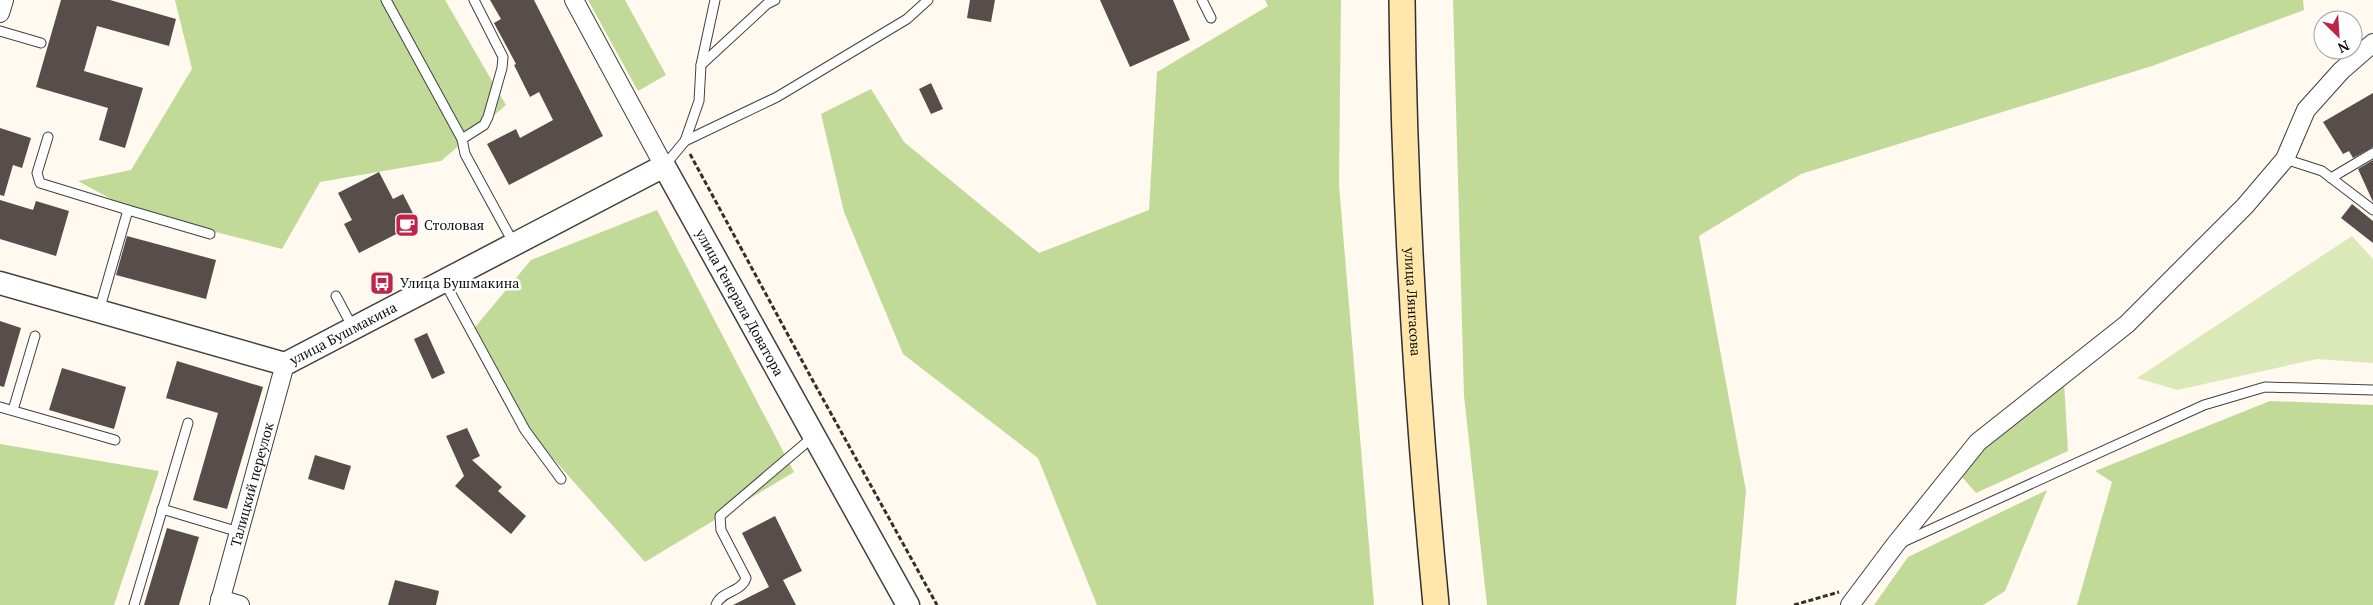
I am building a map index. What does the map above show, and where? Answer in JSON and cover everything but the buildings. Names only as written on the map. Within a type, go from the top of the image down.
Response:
[{"type":"main road","name":"улица Лянгасова","points":[[1402,0],[1403,77],[1414,336],[1436,605]]},
{"type":"street","points":[[0,13],[4,0]]},
{"type":"street","name":"улица Генерала Доватора","points":[[574,0],[908,605]]},
{"type":"street","points":[[1850,605],[1895,545],[1978,442],[2127,324],[2244,206],[2285,158],[2306,110],[2341,72],[2373,43]]},
{"type":"street","name":"улица Бушмакина","points":[[0,283],[285,364],[664,166]]},
{"type":"street","name":"Талицкий переулок","points":[[219,602],[285,364]]},
{"type":"street","points":[[219,602],[240,605]]},
{"type":"lane","points":[[386,0],[462,139],[465,154],[514,244]]},
{"type":"lane","points":[[462,139],[484,125],[502,68],[503,57],[474,0]]},
{"type":"lane","points":[[664,166],[685,140],[699,101],[701,65],[715,0]]},
{"type":"lane","points":[[701,65],[767,4],[776,0]]},
{"type":"lane","points":[[685,140],[777,97],[907,19],[928,0]]},
{"type":"lane","points":[[1202,0],[1211,18]]},
{"type":"lane","points":[[0,31],[41,43]]},
{"type":"lane","points":[[48,137],[37,173],[40,184],[210,234]]},
{"type":"lane","points":[[2331,178],[2373,153]]},
{"type":"lane","points":[[2285,158],[2322,171],[2373,210]]},
{"type":"lane","points":[[98,311],[128,210]]},
{"type":"lane","points":[[443,281],[526,430],[561,479]]},
{"type":"lane","points":[[336,296],[353,328]]},
{"type":"lane","points":[[13,410],[35,336]]},
{"type":"lane","points":[[1895,545],[2204,405],[2265,387],[2373,390]]},
{"type":"lane","points":[[0,407],[115,440]]},
{"type":"lane","points":[[134,605],[188,423]]},
{"type":"lane","points":[[716,605],[721,596],[740,586],[746,578],[721,530],[720,516],[814,436]]},
{"type":"lane","points":[[162,509],[239,532]]},
{"type":"path","points":[[664,166],[690,154],[812,381],[938,605]]},
{"type":"path","points":[[1794,605],[1867,583]]},
{"type":"green space","points":[[175,0],[445,0],[506,105],[441,161],[320,182],[282,249],[133,211],[78,181],[131,170],[192,69]]},
{"type":"green space","points":[[588,0],[625,0],[666,75],[638,91]]},
{"type":"green space","points":[[1265,0],[1341,0],[1339,185],[1374,605],[1097,605],[1038,458],[903,354],[844,212],[821,114],[871,89],[904,142],[1039,253],[1149,210],[1157,72],[1268,6]]},
{"type":"green space","points":[[1453,0],[2303,0],[2304,10],[2152,66],[1801,174],[1699,236],[1746,491],[1736,605],[1487,605],[1464,396]]},
{"type":"green space","points":[[657,210],[794,472],[645,562],[534,437],[471,332],[531,260]]},
{"type":"green space","points":[[2352,236],[2373,259],[2373,363],[2317,359],[2177,390],[2137,378]]},
{"type":"green space","points":[[2064,382],[2068,451],[1976,493],[1962,477],[1980,445]]},
{"type":"green space","points":[[2270,401],[2373,405],[2373,605],[2077,605],[2112,482],[2095,471]]},
{"type":"green space","points":[[0,444],[159,471],[114,605],[0,605]]},
{"type":"green space","points":[[2047,490],[2005,591],[1983,605],[1874,605],[1908,557]]},
{"type":"place","name":"Столовая","points":[[407,225]]},
{"type":"place","name":"Улица Бушмакина","points":[[382,283]]}]
